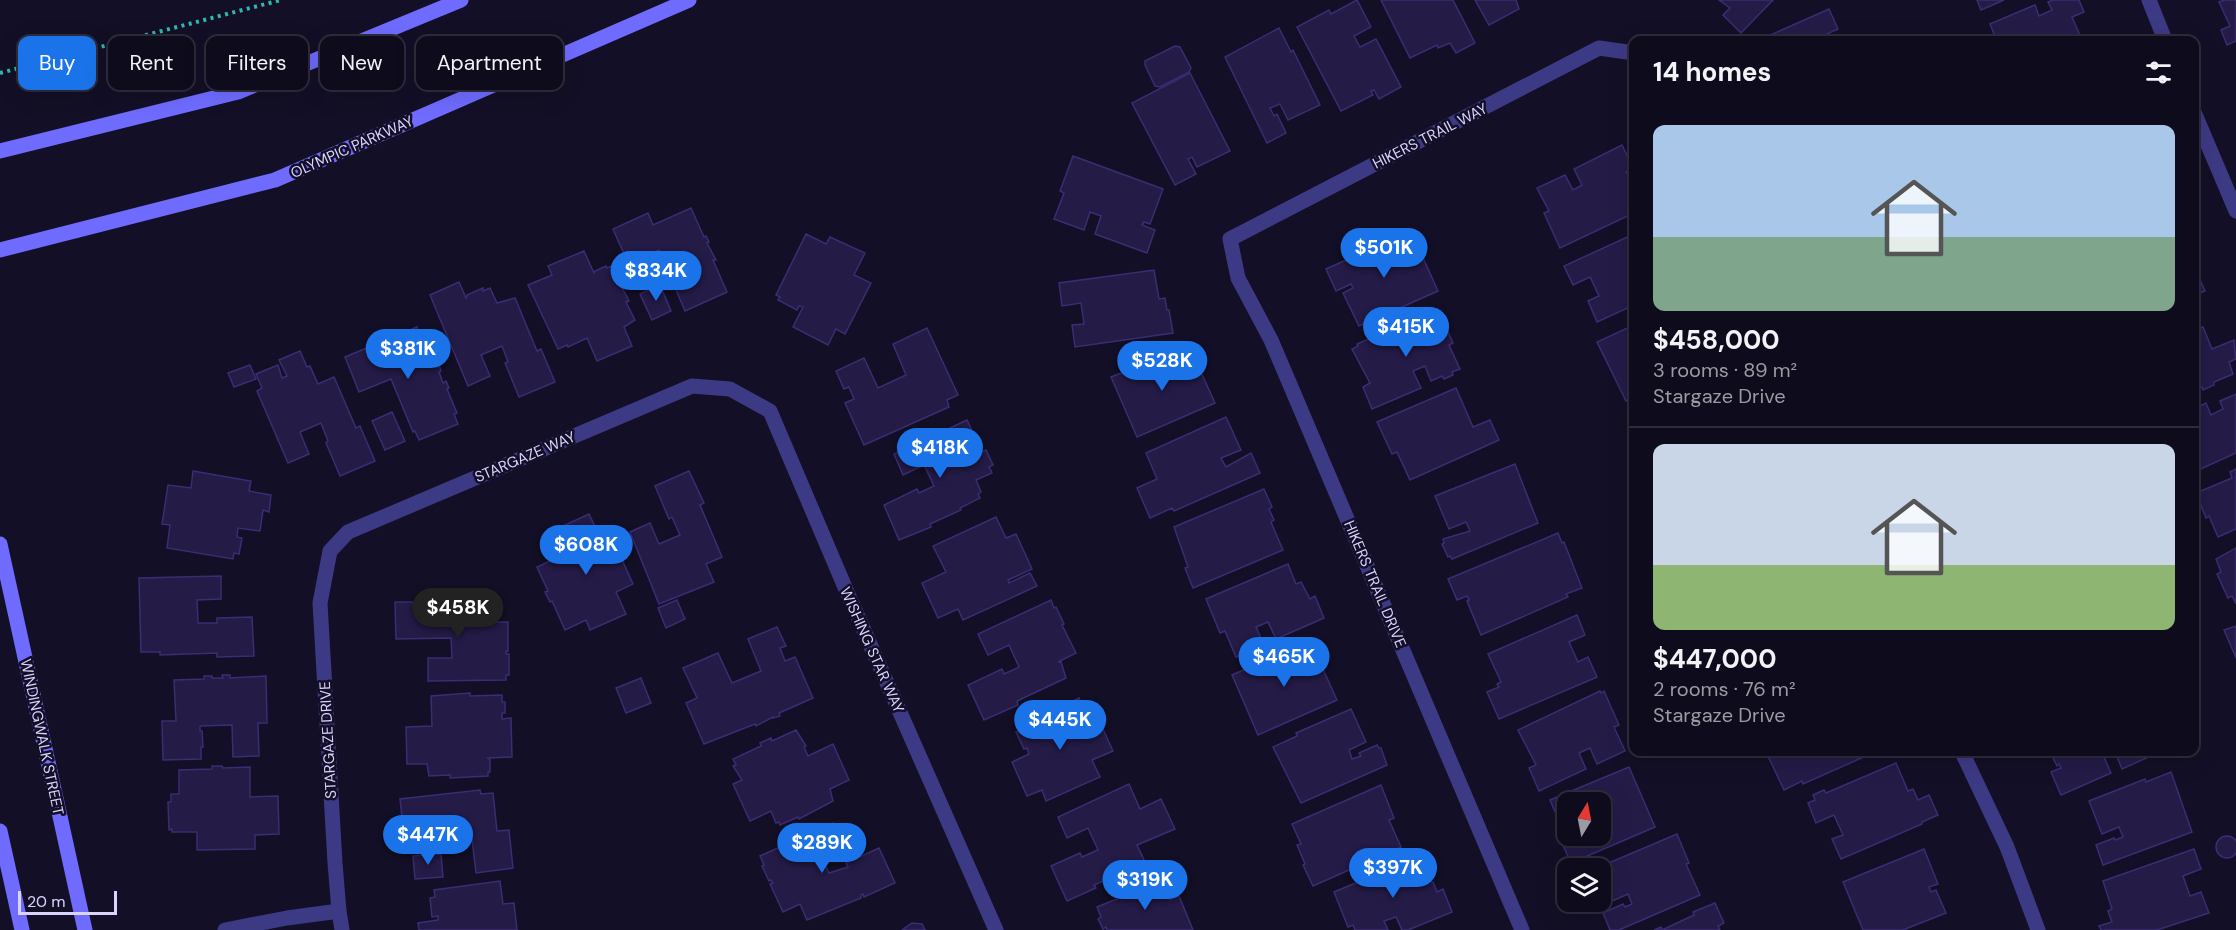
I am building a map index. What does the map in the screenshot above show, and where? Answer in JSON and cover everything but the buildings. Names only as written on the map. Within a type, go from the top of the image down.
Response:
[{"type":"main road","points":[[0,151],[238,92],[461,0]]},
{"type":"main road","name":"OLYMPIC PARKWAY","points":[[0,249],[275,180],[689,0]]},
{"type":"main road","name":"WINDINGWALK STREET","points":[[0,544],[85,930]]},
{"type":"main road","points":[[0,831],[22,930]]},
{"type":"street","points":[[2149,0],[2163,36]]},
{"type":"street","name":"HIKERS TRAIL WAY","points":[[1230,239],[1599,48],[1629,52]]},
{"type":"street","points":[[2199,124],[2236,211]]},
{"type":"street","name":"HIKERS TRAIL DRIVE","points":[[1230,239],[1238,278],[1271,340],[1522,930]]},
{"type":"street","name":"STARGAZE WAY","points":[[330,551],[348,532],[692,386],[730,389]]},
{"type":"street","name":"WISHING STAR WAY","points":[[730,389],[770,411],[846,592],[996,930]]},
{"type":"street","name":"STARGAZE DRIVE","points":[[330,551],[320,603],[342,930]]},
{"type":"street","points":[[1964,756],[2007,848],[2038,930]]},
{"type":"street","points":[[225,930],[286,918],[339,911]]},
{"type":"path","points":[[0,73],[281,0]]}]
